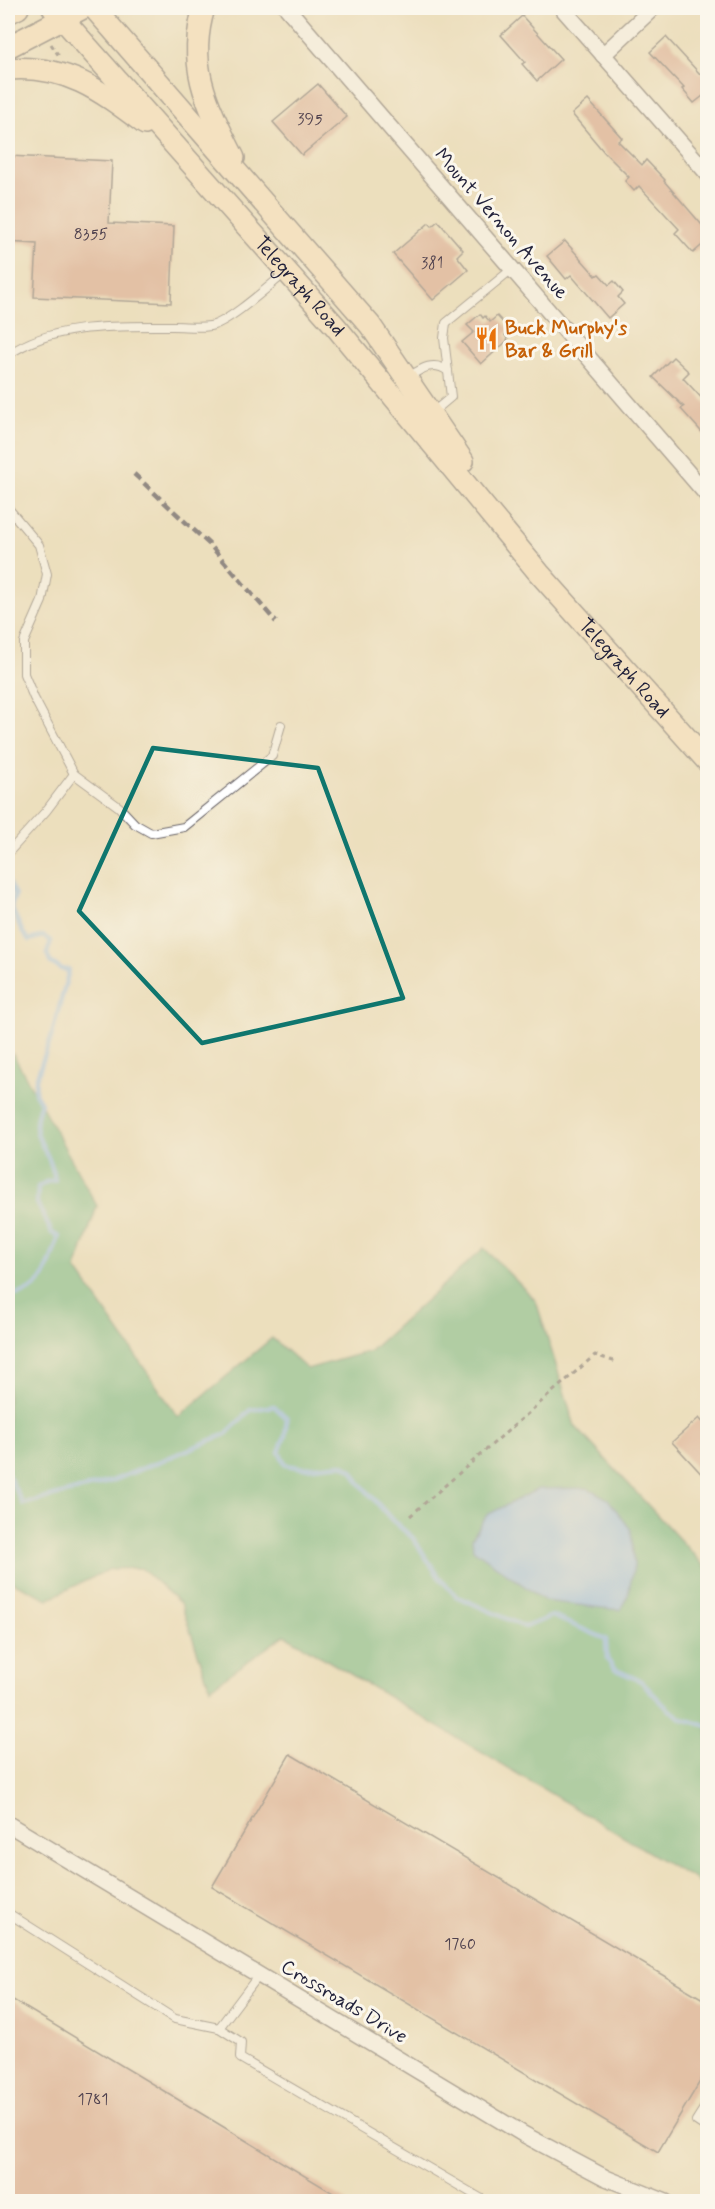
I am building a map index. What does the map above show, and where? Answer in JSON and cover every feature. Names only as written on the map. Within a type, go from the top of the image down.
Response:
[{"type":"main road","points":[[8,13],[18,8]]},
{"type":"main road","points":[[8,47],[58,13],[83,8]]},
{"type":"main road","name":"Telegraph Road","points":[[94,8],[370,325],[539,573]]},
{"type":"main road","points":[[204,8],[199,25],[197,64],[207,105],[248,186]]},
{"type":"main road","name":"Telegraph Road","points":[[58,13],[336,327],[539,573],[708,762]]},
{"type":"main road","points":[[8,69],[21,68],[69,76],[101,91],[184,155]]},
{"type":"street","name":"Mount Vernon Avenue","points":[[287,8],[708,496]]},
{"type":"street","points":[[562,8],[708,174]]},
{"type":"street","points":[[603,55],[653,8]]},
{"type":"street","name":"Crossroads Drive","points":[[8,1824],[523,2134],[606,2178],[666,2202]]},
{"type":"lane","points":[[431,414],[451,397],[444,338],[446,322],[512,269]]},
{"type":"lane","points":[[8,355],[21,345],[43,336],[108,326],[212,326],[241,309],[286,272]]},
{"type":"lane","points":[[406,378],[425,367],[435,365],[448,371]]},
{"type":"lane","points":[[8,508],[39,545],[47,574],[42,601],[24,642],[24,674],[74,774],[118,807],[135,824],[151,833],[184,826],[272,756],[281,725]]},
{"type":"lane","points":[[8,853],[46,811],[74,774]]},
{"type":"lane","points":[[8,1913],[175,2019],[219,2028],[242,2042],[240,2058],[488,2202]]},
{"type":"lane","points":[[219,2028],[259,1975]]},
{"type":"lane","points":[[708,2102],[696,2121],[708,2129]]},
{"type":"path","points":[[47,38],[59,55],[57,63]]},
{"type":"path","points":[[410,1515],[595,1355],[616,1362]]},
{"type":"highlighted area","points":[[153,748],[318,768],[403,998],[202,1043],[79,911]]},
{"type":"green space","points":[[13,1054],[97,1206],[76,1269],[178,1417],[272,1338],[307,1369],[370,1351],[484,1248],[536,1301],[575,1426],[707,1569],[707,1887],[285,1635],[210,1688],[181,1604],[141,1568],[110,1569],[48,1599],[8,1580],[8,1058]]},
{"type":"water","points":[[588,1488],[608,1499],[631,1530],[634,1566],[628,1595],[620,1610],[545,1601],[473,1549],[472,1538],[487,1515],[538,1489]]},
{"type":"building","points":[[522,16],[561,59],[537,81],[522,64],[525,62],[501,35]]},
{"type":"building","points":[[666,37],[700,74],[708,68],[708,92],[694,103],[682,89],[684,88],[650,52]]},
{"type":"building","points":[[318,84],[347,117],[302,155],[273,122]]},
{"type":"building","points":[[588,100],[622,138],[618,141],[642,165],[646,160],[708,232],[708,240],[693,253],[675,233],[679,229],[639,186],[634,191],[625,181],[629,177],[572,114]]},
{"type":"building","points":[[8,156],[112,161],[109,223],[174,226],[171,303],[34,297],[37,244],[8,242]]},
{"type":"building","points":[[438,221],[463,250],[457,256],[468,270],[433,300],[393,254],[429,223],[432,226]]},
{"type":"building","points":[[565,241],[596,276],[599,274],[609,285],[614,281],[623,292],[618,297],[624,304],[608,318],[571,275],[566,279],[547,256]]},
{"type":"building","name":"Buck Murphy's Bar & Grill","points":[[480,314],[490,322],[497,316],[510,330],[505,335],[508,340],[481,364],[462,342],[474,332],[467,325]]},
{"type":"building","points":[[673,357],[689,372],[683,378],[708,405],[708,439],[681,409],[684,407],[653,377]]},
{"type":"building","points":[[699,1418],[708,1428],[708,1481],[672,1442]]},
{"type":"building","points":[[290,1754],[708,2002],[708,2068],[658,2152],[212,1887]]},
{"type":"building","points":[[8,1997],[348,2202],[8,2202]]},
{"type":"waterway","points":[[8,881],[15,895],[11,907],[23,933],[29,940],[43,936],[51,941],[47,953],[50,962],[61,969],[69,970],[51,1038],[36,1079],[35,1093],[41,1103],[36,1126],[38,1135],[49,1158],[55,1180],[38,1187],[37,1203],[52,1233],[59,1237],[47,1270],[39,1283],[22,1293],[8,1294]]},
{"type":"waterway","points":[[8,1475],[23,1504],[112,1481],[226,1434],[250,1410],[274,1406],[287,1418],[285,1436],[279,1452],[286,1465],[304,1468],[342,1464],[352,1470],[359,1482],[392,1520],[413,1538],[439,1577],[456,1596],[525,1627],[552,1616],[606,1639],[607,1659],[614,1669],[641,1681],[668,1709],[683,1719],[708,1726]]},
{"type":"railway","points":[[134,474],[210,545],[276,622]]},
{"type":"place","name":"Buck Murphy's Bar & Grill","points":[[487,339]]}]
